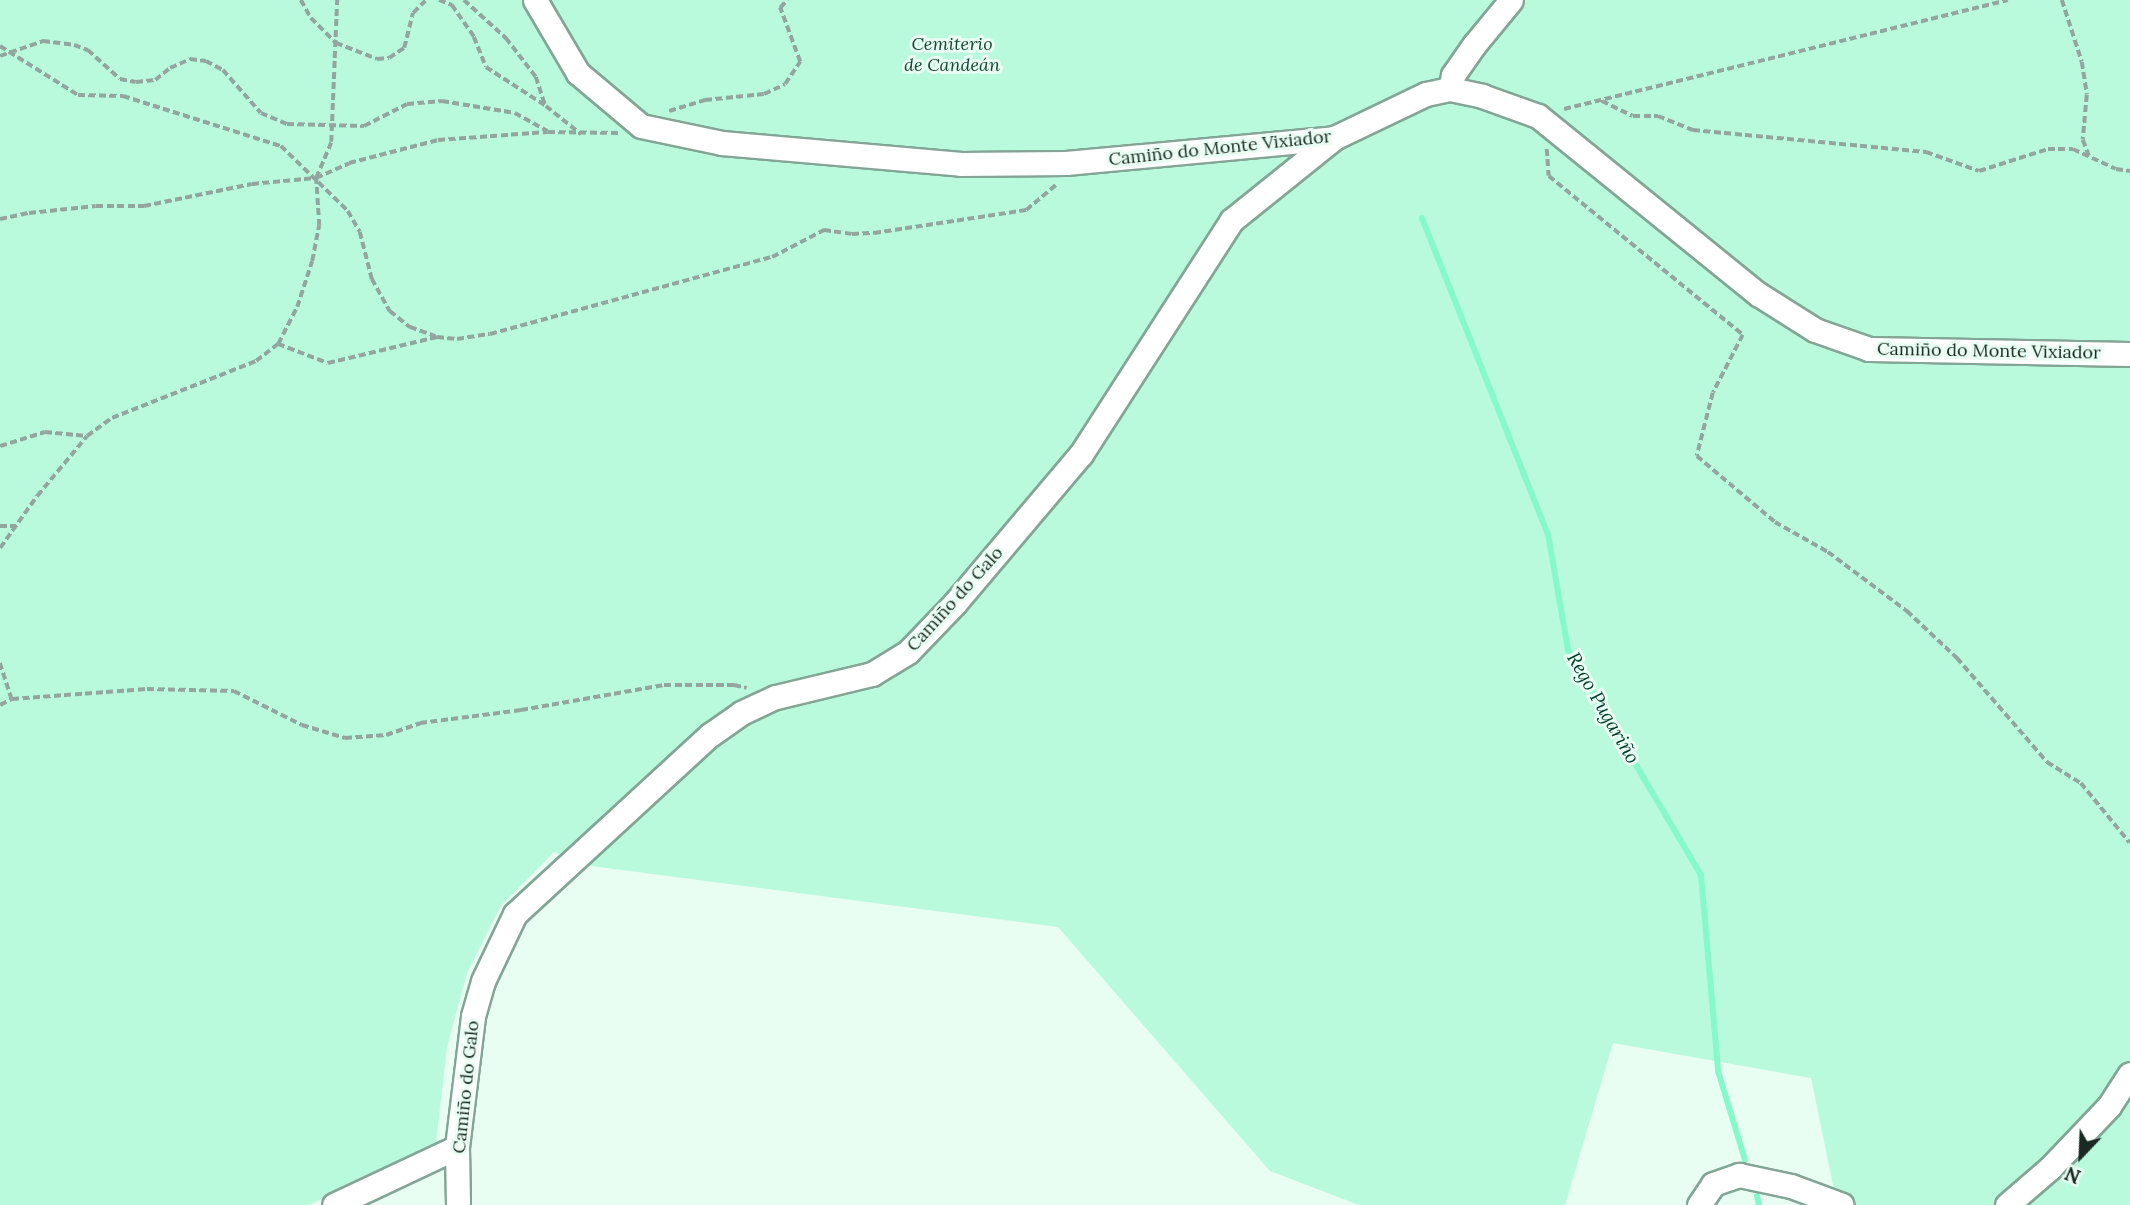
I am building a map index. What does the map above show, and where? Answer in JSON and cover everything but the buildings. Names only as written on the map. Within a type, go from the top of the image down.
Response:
[{"type":"street","name":"Camiño do Monte Vixiador","points":[[535,0],[578,73],[641,126],[735,145],[961,164],[1066,163],[1334,138],[1426,94],[1450,89],[1482,96],[1544,121],[1758,294],[1815,330],[1869,349],[2130,354]]},
{"type":"street","points":[[1450,89],[1453,75],[1511,0]]},
{"type":"street","name":"Camiño do Galo","points":[[458,1205],[457,1147],[473,1016],[484,981],[515,914],[710,735],[741,713],[776,697],[872,674],[908,652],[956,603],[1081,454],[1232,220],[1334,138]]},
{"type":"street","points":[[2007,1205],[2050,1168],[2109,1106],[2130,1074]]},
{"type":"street","points":[[334,1205],[457,1147]]},
{"type":"street","points":[[1699,1205],[1713,1184],[1739,1175],[1791,1186],[1842,1205]]},
{"type":"path","points":[[301,0],[311,18],[336,43],[377,59],[389,58],[404,48],[412,13],[426,0]]},
{"type":"path","points":[[0,548],[87,436],[111,418],[256,360],[278,344],[297,307],[312,261],[320,208],[316,178],[331,142],[337,0]]},
{"type":"path","points":[[439,0],[452,5],[474,37],[486,67],[546,106],[582,135]]},
{"type":"path","points":[[464,0],[506,38],[536,77],[546,106]]},
{"type":"path","points":[[0,219],[96,206],[145,206],[191,199],[252,184],[316,178],[349,163],[438,140],[548,132],[582,135],[620,133],[641,126],[667,111],[692,104],[764,94],[785,84],[800,62],[780,8],[787,0]]},
{"type":"path","points":[[2008,0],[1552,113],[1544,121],[1549,176],[1743,335],[1713,393],[1697,456],[1775,522],[1828,552],[1906,611],[1956,658],[2047,762],[2081,783],[2130,843]]},
{"type":"path","points":[[2062,0],[2082,62],[2087,95],[2083,140],[2088,156]]},
{"type":"path","points":[[0,56],[43,41],[74,45],[88,50],[121,79],[136,82],[155,80],[170,68],[190,60],[206,61],[223,70],[261,113],[287,124],[312,127],[332,124],[364,126],[407,104],[442,101],[515,113],[548,132]]},
{"type":"path","points":[[0,46],[78,95],[122,96],[281,146],[348,211],[360,232],[372,279],[390,311],[410,327],[437,337]]},
{"type":"path","points":[[1601,101],[1633,116],[1658,116],[1693,130],[1926,152],[1979,171],[2048,149],[2073,149],[2116,169],[2130,171]]},
{"type":"path","points":[[278,344],[328,363],[437,337],[457,338],[490,334],[645,294],[772,257],[824,230],[852,234],[874,233],[1026,210],[1056,186],[1066,163]]},
{"type":"path","points":[[0,446],[45,432],[87,436]]},
{"type":"path","points":[[0,526],[16,526]]},
{"type":"path","points":[[0,663],[12,699]]},
{"type":"path","points":[[0,705],[12,699],[147,689],[234,691],[302,725],[345,738],[386,735],[420,723],[521,710],[664,685],[734,685],[776,697]]},
{"type":"green space","name":"Cemiterio de Candeán","points":[[0,0],[2130,0],[2130,1205],[1837,1205],[1811,1078],[1613,1043],[1565,1205],[1359,1205],[1270,1171],[1058,927],[591,866],[554,852],[501,906],[467,973],[447,1047],[436,1143],[309,1205],[0,1205]]},
{"type":"waterway","name":"Rego Pugariño","points":[[1422,218],[1548,534],[1568,650],[1701,875],[1718,1071],[1745,1160]]},
{"type":"waterway","name":"Rego Pugariño","points":[[1757,1196],[1759,1205]]}]
